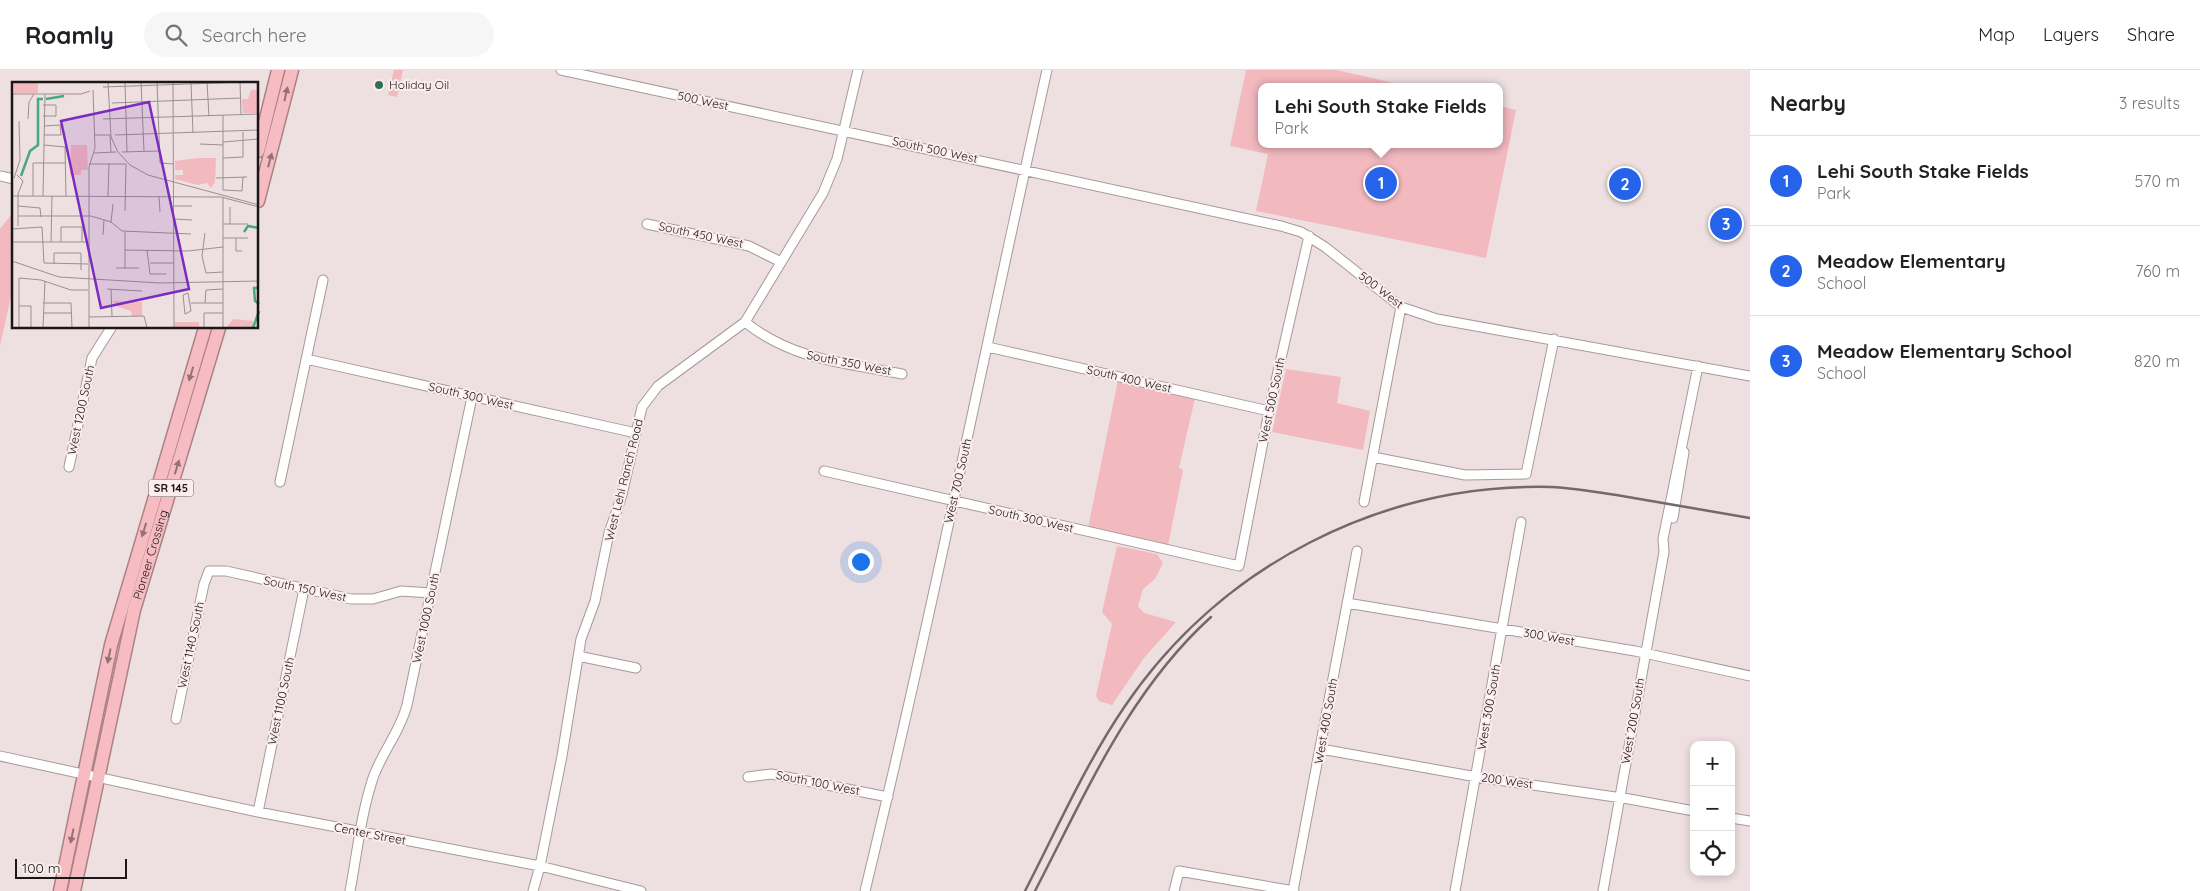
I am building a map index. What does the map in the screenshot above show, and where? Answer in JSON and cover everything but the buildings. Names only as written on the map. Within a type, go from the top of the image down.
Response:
[{"type":"highway","points":[[259,147],[278,70]]},
{"type":"highway","points":[[259,197],[292,70]]},
{"type":"highway","name":"Pioneer Crossing","points":[[84,776],[121,608],[205,329]]},
{"type":"highway","name":"Pioneer Crossing","points":[[98,778],[134,610],[219,329]]},
{"type":"highway","name":"SR 145","points":[[60,891],[84,776]]},
{"type":"highway","name":"SR 145","points":[[74,891],[98,778]]},
{"type":"street","name":"500 West","points":[[561,70],[845,131]]},
{"type":"street","points":[[610,80],[612,70]]},
{"type":"street","name":"West Lehi Ranch Road","points":[[533,891],[540,866],[562,756],[581,639],[595,601],[609,533],[622,495],[642,407],[658,386],[745,322],[823,193],[837,159],[845,131],[858,70]]},
{"type":"street","name":"West 700 South","points":[[865,891],[888,797],[954,501],[1047,70]]},
{"type":"street","name":"South 500 West","points":[[845,131],[1024,170]]},
{"type":"street","name":"500 West","points":[[1024,170],[1281,226],[1310,236],[1402,307],[1437,319],[1750,376]]},
{"type":"street","name":"South 450 West","points":[[647,224],[749,246],[781,262]]},
{"type":"street","name":"West 500 South","points":[[1239,566],[1269,410],[1310,236]]},
{"type":"street","points":[[280,482],[323,280]]},
{"type":"street","points":[[1364,502],[1402,307]]},
{"type":"street","name":"South 350 West","points":[[745,322],[776,343],[807,356],[902,374]]},
{"type":"street","name":"West 1200 South","points":[[69,467],[92,358],[110,329]]},
{"type":"street","points":[[1373,457],[1464,475],[1526,474],[1554,339]]},
{"type":"street","name":"South 400 West","points":[[988,347],[1269,410]]},
{"type":"street","name":"South 300 West","points":[[306,359],[636,433]]},
{"type":"street","name":"West 200 South","points":[[1603,891],[1664,552],[1669,540],[1683,467],[1684,446],[1698,366]]},
{"type":"street","name":"West 1000 South","points":[[350,891],[368,796],[374,776],[405,716],[472,397]]},
{"type":"street","name":"South 300 West","points":[[824,471],[1239,566]]},
{"type":"street","name":"West 300 South","points":[[1455,891],[1477,777],[1521,522]]},
{"type":"street","name":"West 400 South","points":[[1294,891],[1357,551]]},
{"type":"street","name":"South 150 West","points":[[209,571],[226,571],[351,600],[373,598],[401,591],[431,593]]},
{"type":"street","name":"West 1140 South","points":[[176,719],[204,584],[209,571]]},
{"type":"street","name":"West 1100 South","points":[[258,812],[304,590]]},
{"type":"street","name":"300 West","points":[[1347,603],[1646,654],[1750,676]]},
{"type":"street","points":[[578,656],[636,668]]},
{"type":"street","name":"200 West","points":[[1321,749],[1477,777],[1690,810]]},
{"type":"street","points":[[0,756],[84,776]]},
{"type":"street","name":"South 100 West","points":[[748,777],[771,774],[888,797]]},
{"type":"street","name":"Center Street","points":[[84,776],[361,833],[540,866],[641,891]]},
{"type":"street","points":[[1735,819],[1750,822]]},
{"type":"street","points":[[1174,891],[1179,872],[1294,891]]},
{"type":"shaded area","points":[[394,70],[403,70],[397,97],[388,95]]},
{"type":"shaded area","points":[[1246,70],[1337,70],[1394,83],[1258,83],[1258,148],[1503,148],[1503,107],[1516,110],[1486,258],[1256,211],[1268,154],[1230,146]]},
{"type":"shaded area","points":[[12,214],[12,292],[0,346],[0,229]]},
{"type":"shaded area","points":[[1286,369],[1341,377],[1337,403],[1370,411],[1363,450],[1272,432]]},
{"type":"shaded area","points":[[1118,380],[1195,398],[1179,468],[1183,470],[1168,546],[1088,528]]},
{"type":"shaded area","points":[[1117,546],[1157,554],[1163,563],[1155,579],[1143,589],[1138,606],[1144,613],[1176,622],[1144,658],[1112,705],[1099,701],[1096,696],[1112,624],[1102,612]]},
{"type":"railway","points":[[1025,891],[1097,750],[1125,706],[1164,656],[1208,612],[1257,574],[1310,542],[1367,518],[1426,500],[1488,490],[1570,488],[1750,518]]},
{"type":"railway","points":[[1035,891],[1091,782],[1132,711],[1182,646],[1211,617]]},
{"type":"place","name":"Holiday Oil","points":[[379,85]]},
{"type":"place","name":"Lehi South Stake Fields","points":[[1381,183]]},
{"type":"place","name":"Meadow Elementary","points":[[1625,184]]},
{"type":"place","name":"Meadow Elementary School","points":[[1726,224]]}]
